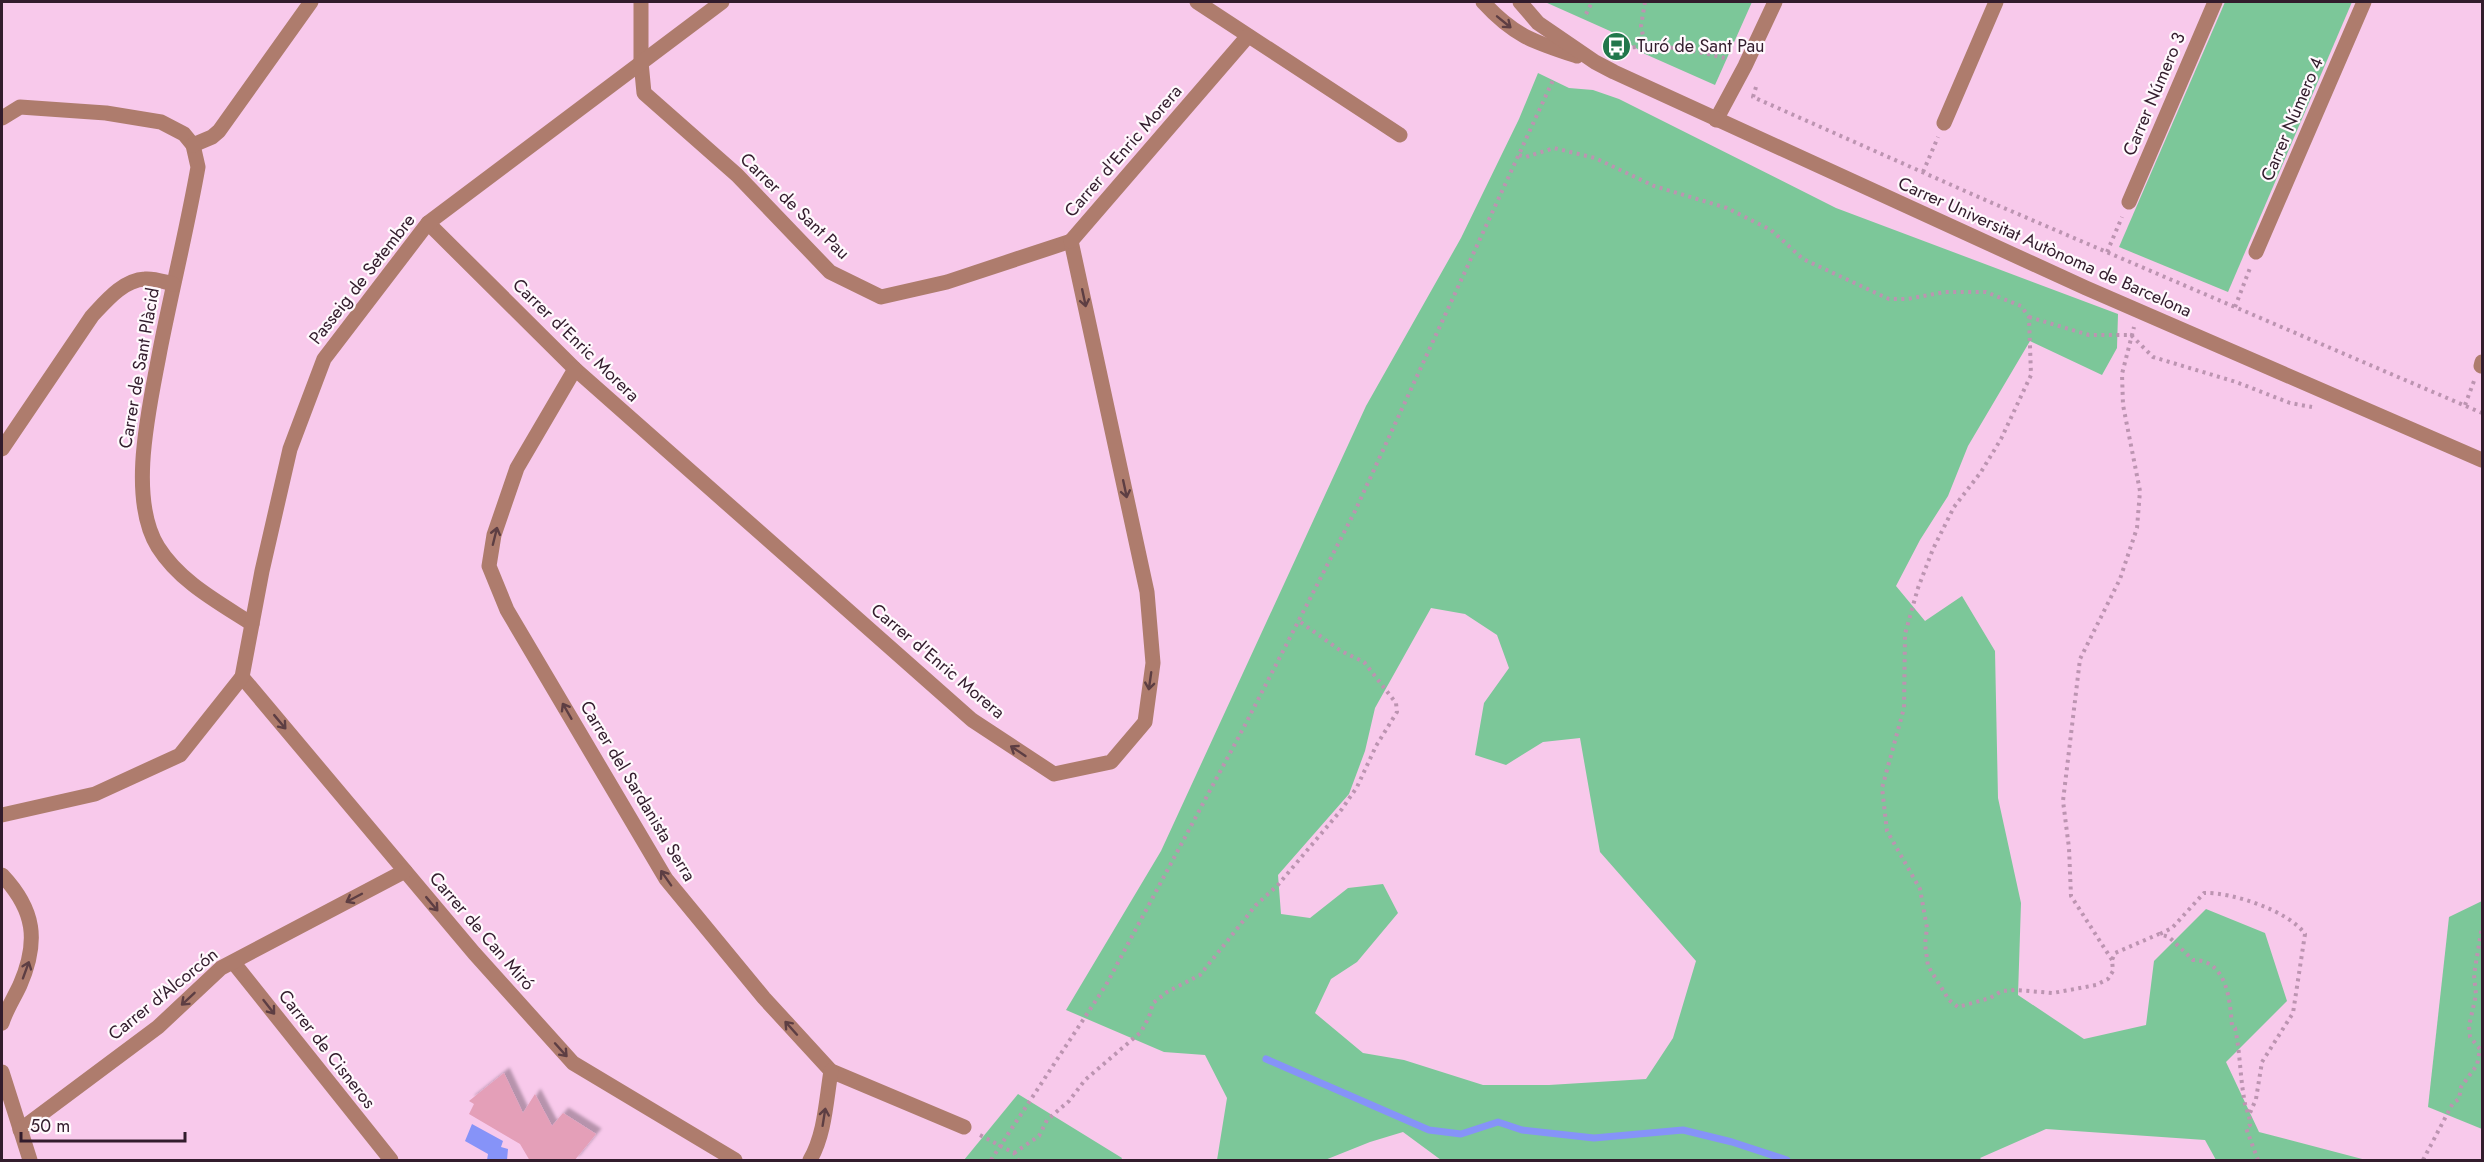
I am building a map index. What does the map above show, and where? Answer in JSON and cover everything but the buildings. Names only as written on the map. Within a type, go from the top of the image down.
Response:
[{"type":"street","points":[[2,118],[20,108],[106,113],[161,122],[184,134],[193,145],[212,137],[219,131],[311,2]]},
{"type":"street","name":"Carrer de Sant Pau","points":[[641,2],[641,62],[644,93],[737,175],[830,273],[881,297],[947,282],[1071,241]]},
{"type":"street","name":"Passeig de Setembre","points":[[242,677],[290,449],[324,359],[428,223],[722,2]]},
{"type":"street","points":[[1197,2],[1400,135]]},
{"type":"street","name":"Carrer Universitat Autònoma de Barcelona","points":[[1483,2],[1501,20],[1528,40],[1595,62],[1716,120],[2223,348],[2482,460]]},
{"type":"street","name":"Carrer Universitat Autònoma de Barcelona","points":[[1520,2],[1538,23],[1595,62]]},
{"type":"street","points":[[1716,120],[1775,2]]},
{"type":"street","points":[[1944,123],[1996,2]]},
{"type":"street","name":"Carrer Número 3","points":[[2128,202],[2215,2]]},
{"type":"street","name":"Carrer Número 4","points":[[2256,252],[2364,2]]},
{"type":"street","name":"Carrer d'Enric Morera","points":[[428,223],[575,369],[972,720],[1054,774],[1111,762],[1145,722],[1153,663],[1147,592],[1071,241],[1248,36]]},
{"type":"street","name":"Carrer de Sant Plàcid","points":[[193,145],[198,167],[146,423],[142,475],[144,508],[156,546],[178,573],[252,624]]},
{"type":"street","points":[[2,448],[92,316],[107,300],[120,288],[134,281],[147,279],[173,284]]},
{"type":"street","name":"Carrer del Sardanista Serra","points":[[575,369],[517,468],[495,535],[489,566],[507,610],[666,879],[764,998],[831,1071],[964,1127]]},
{"type":"street","points":[[2,815],[95,795],[180,755],[242,677]]},
{"type":"street","name":"Carrer de Can Miró","points":[[242,677],[474,953],[573,1063],[735,1161]]},
{"type":"street","name":"Carrer d'Alcorcón","points":[[20,1130],[158,1027],[221,968],[405,871]]},
{"type":"street","points":[[2,875],[17,892],[28,912],[32,933],[30,957],[20,986],[2,1023]]},
{"type":"street","name":"Carrer de Cisneros","points":[[233,962],[391,1161]]},
{"type":"street","points":[[819,1161],[818,1144],[831,1071]]},
{"type":"street","points":[[2,1072],[30,1161]]},
{"type":"street","points":[[810,1161],[818,1144]]},
{"type":"path","points":[[1586,14],[1592,2]]},
{"type":"path","points":[[1645,2],[1641,26],[1646,45],[1732,59]]},
{"type":"path","points":[[991,1161],[1106,985],[1299,621],[1355,512],[1554,78]]},
{"type":"path","points":[[1753,97],[2482,413]]},
{"type":"path","points":[[1923,172],[1944,123]]},
{"type":"path","points":[[1519,156],[1526,157],[1554,148],[1595,158],[1654,186],[1727,208],[1771,230],[1803,259],[1889,299],[1907,299],[1945,292],[1986,292],[2021,306],[2029,317],[2031,375],[2001,439],[1954,507],[1933,549],[1908,622],[1905,634],[1904,708],[1882,788],[1887,831],[1920,889],[1927,928],[1925,944],[1928,966],[1950,1000],[1958,1007],[1990,998],[2002,992],[2016,990],[2053,993],[2096,985],[2108,979],[2113,971],[2112,960],[2071,897],[2069,848],[2063,801],[2080,659],[2120,579],[2137,528],[2140,491],[2123,405],[2122,374],[2131,335]]},
{"type":"path","points":[[2107,252],[2128,202]]},
{"type":"path","points":[[2235,307],[2256,252]]},
{"type":"path","points":[[2029,317],[2090,334],[2131,335],[2153,357],[2236,382],[2290,403],[2319,409]]},
{"type":"path","points":[[2465,405],[2482,364]]},
{"type":"path","points":[[1014,1153],[1039,1136],[1047,1120],[1069,1101],[1085,1080],[1141,1032],[1149,1017],[1152,1003],[1167,992],[1200,975],[1256,905],[1277,886],[1342,809],[1357,787],[1376,746],[1397,712],[1396,703],[1364,662],[1341,651],[1299,621]]},
{"type":"path","points":[[2112,960],[2115,953],[2172,928],[2204,893],[2219,892],[2276,911],[2300,926],[2306,934],[2293,1013],[2262,1062],[2256,1099],[2250,1114],[2250,1125],[2246,1128],[2258,1161]]},
{"type":"path","points":[[2423,1161],[2453,1103],[2459,1100],[2461,1088],[2477,1065],[2480,1049],[2470,1037],[2469,1026],[2476,995],[2474,975],[2482,926]]},
{"type":"path","points":[[2159,934],[2169,937],[2193,960],[2201,960],[2212,966],[2225,981],[2232,1026],[2235,1028],[2239,1045],[2245,1108],[2250,1114]]},
{"type":"path","points":[[964,1127],[1001,1144],[1014,1153],[1018,1161]]},
{"type":"green space","points":[[1545,2],[1752,2],[1715,85],[1645,54],[1610,31]]},
{"type":"green space","points":[[2225,2],[2352,2],[2228,292],[2119,247]]},
{"type":"green space","points":[[1538,73],[1569,88],[1593,90],[1619,99],[1836,208],[2118,314],[2117,348],[2102,375],[2030,341],[1968,446],[1948,496],[1920,540],[1896,586],[1925,621],[1962,596],[1995,651],[1998,798],[2021,903],[2018,995],[2084,1039],[2146,1025],[2154,961],[2206,909],[2265,933],[2287,1001],[2226,1062],[2259,1132],[2366,1160],[2216,1160],[2205,1140],[2046,1129],[1980,1158],[1982,1160],[1441,1160],[1403,1132],[1325,1160],[1217,1160],[1227,1098],[1205,1055],[1164,1052],[1066,1010],[1161,851],[1366,406],[1461,238],[1519,119]],"holes":[[[1431,608],[1465,614],[1497,635],[1509,668],[1484,703],[1475,755],[1506,765],[1543,742],[1580,738],[1600,852],[1696,961],[1673,1038],[1646,1079],[1549,1085],[1483,1085],[1404,1060],[1363,1053],[1315,1013],[1331,979],[1357,962],[1398,913],[1383,884],[1348,888],[1310,918],[1281,914],[1278,875],[1349,794],[1365,751],[1375,708]]]},
{"type":"green space","points":[[2482,901],[2482,1129],[2428,1107],[2449,917]]},
{"type":"green space","points":[[1018,1094],[1122,1158],[1121,1160],[964,1160]]},
{"type":"water","points":[[472,1124],[503,1141],[501,1147],[508,1149],[507,1160],[487,1160],[488,1154],[465,1141]]},
{"type":"waterway","points":[[1266,1059],[1429,1130],[1461,1134],[1498,1122],[1522,1130],[1594,1138],[1683,1130],[1732,1142],[1787,1160]]},
{"type":"place","name":"Turó de Sant Pau","points":[[1616,46]]}]
